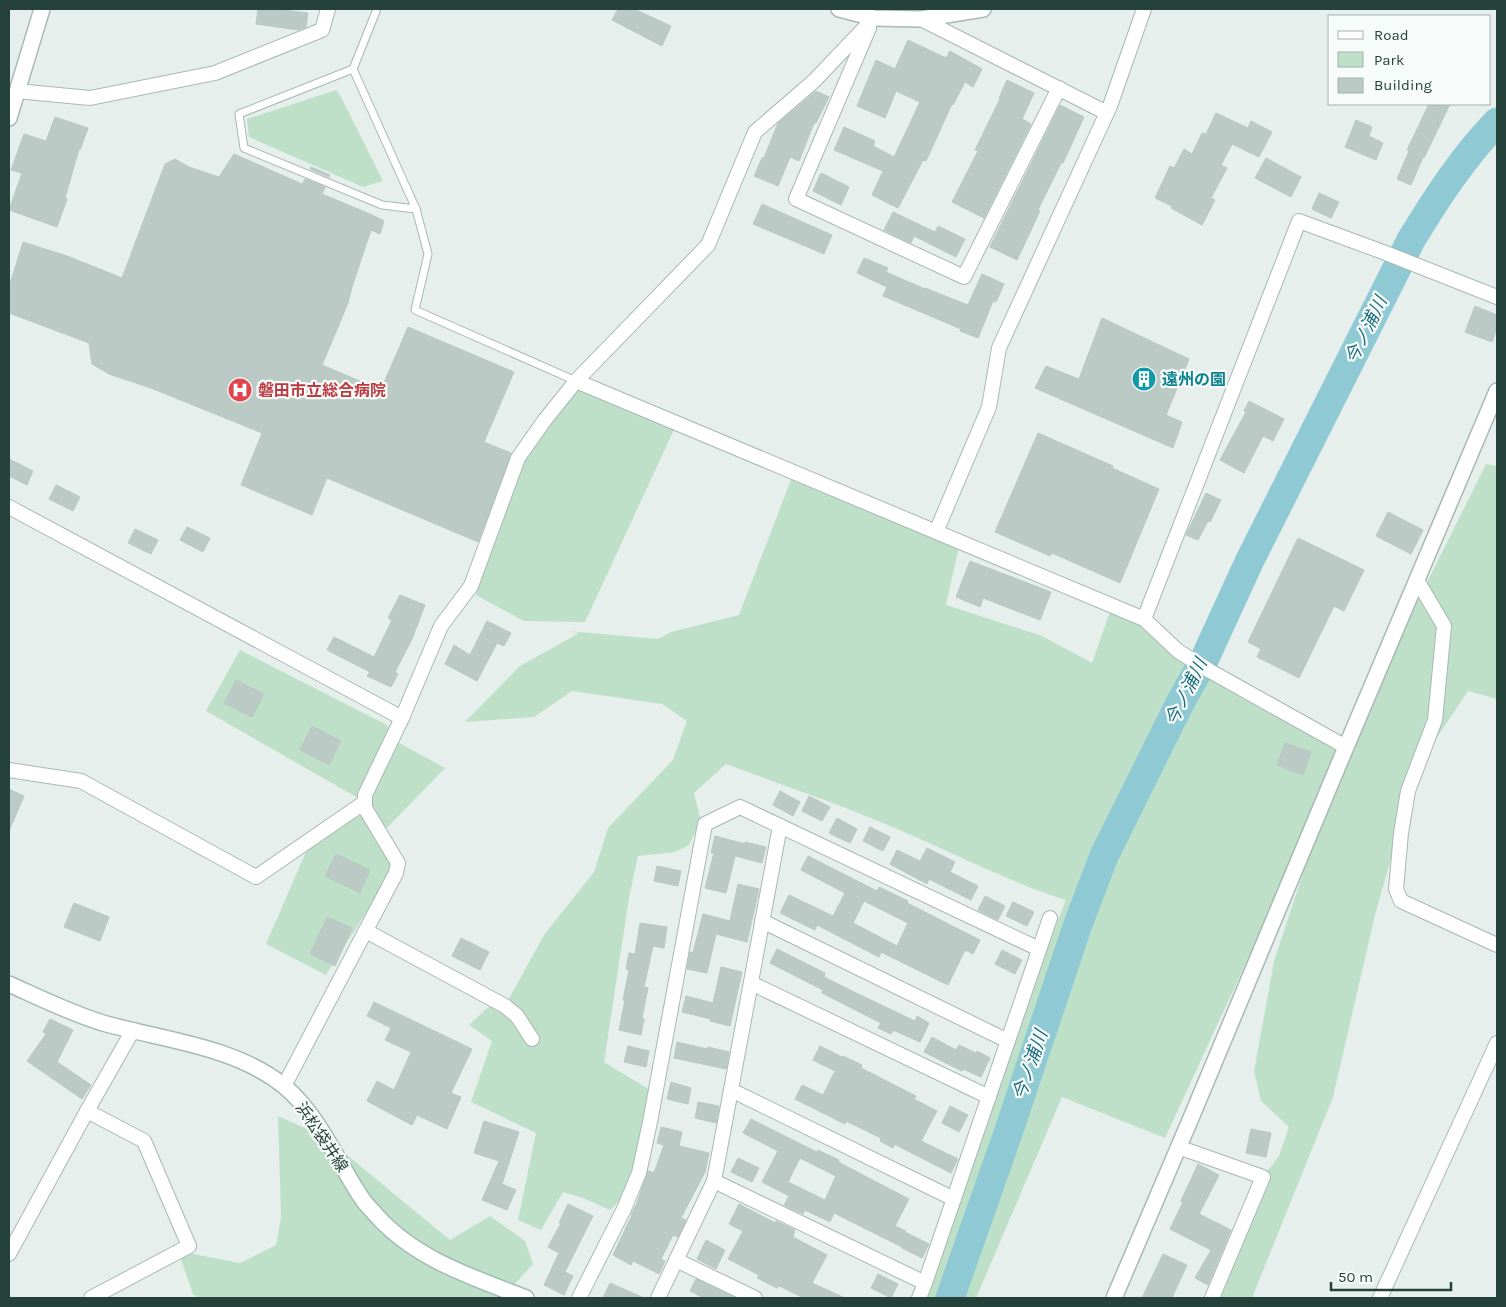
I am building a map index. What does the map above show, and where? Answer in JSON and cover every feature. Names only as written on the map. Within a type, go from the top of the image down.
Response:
[{"type":"street","points":[[9,118],[15,84],[42,9]]},
{"type":"street","points":[[15,84],[90,98],[215,73],[322,30],[328,9]]},
{"type":"street","points":[[839,9],[874,18],[920,19],[983,9]]},
{"type":"street","points":[[936,532],[989,406],[999,348],[1107,113],[1144,9]]},
{"type":"street","points":[[874,18],[796,199],[964,277],[1059,88]]},
{"type":"street","points":[[284,1086],[396,874],[398,863],[365,808],[365,795],[402,718],[442,626],[471,586],[518,458],[544,420],[576,381],[708,245],[755,132],[814,81],[874,18]]},
{"type":"street","points":[[920,19],[1107,113]]},
{"type":"street","points":[[1144,620],[1299,220],[1497,297]]},
{"type":"street","points":[[576,381],[1144,620],[1178,651],[1210,672],[1346,747]]},
{"type":"street","points":[[1114,1298],[1497,391]]},
{"type":"street","points":[[9,507],[402,718]]},
{"type":"street","points":[[1417,580],[1444,626],[1435,720],[1408,791],[1400,833],[1396,889],[1400,901],[1497,945]]},
{"type":"street","points":[[9,770],[80,781],[256,877],[365,802]]},
{"type":"street","points":[[579,1298],[624,1209],[639,1173],[705,824],[740,807],[1039,949]]},
{"type":"street","points":[[658,1298],[714,1181],[780,826]]},
{"type":"street","points":[[919,1298],[1050,918]]},
{"type":"street","points":[[762,921],[1008,1041]]},
{"type":"street","points":[[366,931],[505,1006],[517,1016],[532,1040]]},
{"type":"street","points":[[751,983],[989,1097]]},
{"type":"street","name":"浜松袋井線","points":[[9,984],[63,1009],[104,1023],[184,1042],[240,1059],[263,1071],[284,1086],[305,1108],[325,1137],[362,1199],[383,1223],[407,1244],[433,1260],[465,1275],[526,1298]]},
{"type":"street","points":[[9,1254],[133,1030]]},
{"type":"street","points":[[1380,1298],[1497,1043]]},
{"type":"street","points":[[731,1090],[954,1199]]},
{"type":"street","points":[[87,1111],[144,1141],[189,1246],[91,1298]]},
{"type":"street","points":[[1178,1148],[1263,1177],[1212,1298]]},
{"type":"street","points":[[714,1181],[925,1283]]},
{"type":"street","points":[[676,1260],[755,1298]]},
{"type":"lane","points":[[377,9],[353,69],[416,209],[428,254],[415,310],[576,381]]},
{"type":"lane","points":[[353,69],[239,114],[244,148],[382,205],[416,209]]},
{"type":"green space","points":[[336,90],[383,181],[363,187],[249,137],[247,119]]},
{"type":"green space","points":[[576,381],[677,423],[585,622],[524,621],[476,595],[518,458]]},
{"type":"green space","points":[[1486,464],[1497,466],[1497,699],[1468,691],[1416,769],[1375,915],[1333,1097],[1252,1298],[1215,1298],[1263,1177],[1279,1156],[1289,1127],[1261,1101],[1254,1071],[1274,961],[1343,753],[1165,1138],[1062,1097],[976,1298],[916,1298],[998,1071],[1066,900],[1019,883],[864,815],[726,764],[694,793],[701,821],[689,845],[675,852],[638,856],[629,898],[604,1062],[655,1093],[633,1188],[610,1210],[583,1198],[563,1192],[541,1230],[518,1220],[536,1133],[471,1102],[492,1041],[469,1025],[495,1001],[505,1006],[544,935],[594,872],[608,828],[673,760],[687,721],[662,704],[572,691],[534,717],[465,722],[520,666],[579,633],[568,631],[658,639],[671,632],[739,615],[794,472],[960,542],[946,605],[1042,636],[1092,663],[1112,606],[1144,619],[1183,659],[1345,747]]},
{"type":"green space","points":[[240,650],[387,725],[392,739],[445,768],[381,834],[398,863],[326,975],[266,944],[312,838],[365,802],[206,711]]},
{"type":"green space","points":[[278,1116],[325,1137],[450,1240],[490,1216],[525,1241],[533,1264],[502,1298],[199,1298],[193,1294],[178,1251],[240,1263],[276,1245],[281,1217]]},
{"type":"building","points":[[258,9],[308,13],[306,27],[299,30],[256,24]]},
{"type":"building","points":[[618,9],[634,9],[671,26],[662,46],[612,20]]},
{"type":"building","points":[[908,40],[946,58],[950,51],[982,69],[973,87],[965,82],[952,104],[926,161],[923,160],[898,208],[872,195],[883,171],[834,150],[844,127],[875,141],[873,146],[894,157],[920,102],[896,91],[885,118],[857,106],[876,60],[895,69]]},
{"type":"building","points":[[1007,80],[1034,93],[1022,119],[1031,124],[984,218],[952,202],[978,151],[975,150],[1000,99]]},
{"type":"building","points":[[816,91],[829,97],[816,123],[814,123],[799,161],[790,157],[778,186],[754,176],[762,158],[764,158],[778,123]]},
{"type":"building","points":[[1060,105],[1084,117],[1063,163],[1061,163],[1038,210],[1040,211],[1017,260],[990,247]]},
{"type":"building","points":[[1429,105],[1450,105],[1411,185],[1397,179],[1409,151],[1407,150]]},
{"type":"building","points":[[1216,113],[1248,128],[1251,121],[1272,132],[1259,157],[1232,144],[1221,165],[1227,168],[1211,198],[1215,200],[1202,225],[1171,208],[1172,206],[1155,198],[1170,166],[1174,168],[1184,149],[1192,154],[1202,133],[1206,134]]},
{"type":"building","points":[[55,117],[88,128],[79,149],[65,198],[67,199],[57,227],[9,210],[22,173],[11,170],[24,134],[46,141]]},
{"type":"building","points":[[1356,120],[1372,127],[1369,136],[1383,143],[1376,160],[1345,147]]},
{"type":"building","points":[[234,154],[302,184],[305,179],[325,187],[322,194],[384,221],[380,234],[371,230],[348,303],[322,365],[381,390],[408,327],[514,372],[484,442],[511,453],[478,542],[327,478],[312,515],[241,485],[262,433],[151,388],[109,374],[92,364],[89,343],[9,313],[9,287],[23,242],[67,256],[122,278],[165,164],[175,159],[189,167],[219,177]]},
{"type":"building","points":[[1266,158],[1301,177],[1291,197],[1255,178]]},
{"type":"building","points":[[311,167],[330,175],[329,177],[310,169]]},
{"type":"building","points":[[821,173],[849,187],[841,205],[813,191]]},
{"type":"building","points":[[1319,193],[1339,202],[1331,218],[1312,209]]},
{"type":"building","points":[[762,204],[832,235],[824,254],[753,224]]},
{"type":"building","points":[[893,212],[935,232],[938,226],[965,239],[956,257],[914,236],[911,243],[884,230]]},
{"type":"building","points":[[864,258],[888,268],[886,272],[968,305],[982,274],[1004,284],[996,302],[993,301],[978,338],[883,296],[887,287],[857,273]]},
{"type":"building","points":[[1475,306],[1497,315],[1497,328],[1492,342],[1465,332]]},
{"type":"building","name":"遠州の園","points":[[1102,318],[1189,359],[1166,415],[1182,422],[1173,448],[1035,388],[1046,366],[1079,379]]},
{"type":"building","points":[[1249,401],[1284,419],[1273,441],[1263,436],[1244,473],[1220,460],[1246,412],[1244,411]]},
{"type":"building","points":[[1038,433],[1113,466],[1112,468],[1159,489],[1120,583],[1052,553],[1050,556],[995,532]]},
{"type":"building","points":[[9,459],[33,471],[27,485],[9,476]]},
{"type":"building","points":[[56,485],[80,497],[73,511],[49,499]]},
{"type":"building","points":[[1206,493],[1221,500],[1198,540],[1186,535]]},
{"type":"building","points":[[1388,512],[1423,530],[1411,554],[1376,536]]},
{"type":"building","points":[[187,527],[210,538],[203,552],[180,540]]},
{"type":"building","points":[[135,529],[158,540],[151,554],[128,543]]},
{"type":"building","points":[[1298,538],[1364,570],[1344,611],[1334,606],[1299,678],[1257,657],[1261,649],[1248,642]]},
{"type":"building","points":[[970,561],[1051,592],[1040,620],[983,598],[980,607],[956,597]]},
{"type":"building","points":[[400,595],[425,605],[412,639],[395,672],[398,674],[391,687],[367,676],[370,672],[327,650],[334,637],[374,657],[392,620],[388,618]]},
{"type":"building","points":[[487,621],[511,633],[504,646],[497,643],[477,681],[445,664],[454,645],[470,655]]},
{"type":"building","points":[[236,680],[264,694],[252,717],[224,703]]},
{"type":"building","points":[[312,726],[341,741],[329,765],[300,750]]},
{"type":"building","points":[[1285,743],[1311,752],[1303,775],[1277,765]]},
{"type":"building","points":[[9,789],[24,796],[9,831]]},
{"type":"building","points":[[780,791],[800,802],[793,816],[773,805]]},
{"type":"building","points":[[809,796],[830,807],[822,821],[802,811]]},
{"type":"building","points":[[837,818],[857,829],[850,843],[829,833]]},
{"type":"building","points":[[870,827],[890,837],[883,851],[863,841]]},
{"type":"building","points":[[715,836],[766,847],[762,863],[735,856],[726,893],[705,888],[714,853],[711,853]]},
{"type":"building","points":[[927,848],[955,862],[950,872],[978,886],[971,900],[929,879],[927,884],[890,864],[897,850],[920,861]]},
{"type":"building","points":[[336,854],[370,870],[360,893],[325,876]]},
{"type":"building","points":[[808,856],[877,891],[879,887],[908,901],[907,903],[980,940],[973,954],[965,950],[948,985],[881,952],[879,957],[817,925],[815,930],[780,913],[789,895],[833,916],[845,893],[801,870]],"holes":[[[864,901],[908,923],[897,946],[853,923]]]},
{"type":"building","points":[[657,866],[681,871],[678,886],[654,881]]},
{"type":"building","points":[[738,884],[759,889],[747,942],[716,934],[707,973],[687,969],[690,952],[693,953],[703,914],[730,921]]},
{"type":"building","points":[[985,896],[1005,906],[998,920],[978,910]]},
{"type":"building","points":[[1013,902],[1034,912],[1027,926],[1006,916]]},
{"type":"building","points":[[74,903],[109,917],[100,941],[64,927]]},
{"type":"building","points":[[327,917],[352,928],[335,966],[310,954]]},
{"type":"building","points":[[640,923],[667,927],[664,948],[653,946],[644,987],[648,988],[642,1018],[644,1019],[641,1035],[619,1030],[629,970],[626,969],[629,953],[635,954]]},
{"type":"building","points":[[461,938],[489,952],[480,970],[452,956]]},
{"type":"building","points":[[777,949],[825,973],[824,977],[854,992],[915,1021],[917,1016],[929,1023],[920,1042],[893,1030],[891,1034],[878,1028],[881,1023],[822,993],[823,990],[770,963]]},
{"type":"building","points":[[1002,950],[1022,960],[1015,974],[995,964]]},
{"type":"building","points":[[721,967],[742,972],[730,1026],[682,1012],[686,996],[713,1003]]},
{"type":"building","points":[[374,1002],[472,1049],[451,1093],[461,1097],[447,1129],[417,1115],[412,1125],[367,1101],[377,1081],[394,1090],[411,1052],[385,1040],[391,1028],[367,1016]]},
{"type":"building","points":[[50,1019],[73,1030],[57,1062],[91,1085],[82,1099],[27,1061],[46,1034],[43,1032]]},
{"type":"building","points":[[932,1037],[956,1050],[959,1045],[990,1058],[981,1077],[963,1069],[962,1071],[924,1052]]},
{"type":"building","points":[[677,1042],[729,1052],[726,1069],[674,1058]]},
{"type":"building","points":[[628,1046],[649,1051],[646,1067],[624,1062]]},
{"type":"building","points":[[820,1046],[862,1065],[861,1068],[916,1096],[914,1099],[937,1111],[921,1141],[958,1159],[951,1173],[894,1144],[893,1148],[880,1141],[881,1138],[846,1121],[845,1124],[795,1099],[802,1085],[823,1095],[835,1071],[813,1060]]},
{"type":"building","points":[[671,1082],[691,1088],[688,1104],[667,1099]]},
{"type":"building","points":[[698,1102],[719,1106],[716,1123],[695,1118]]},
{"type":"building","points":[[950,1106],[968,1115],[959,1132],[942,1123]]},
{"type":"building","points":[[751,1119],[817,1152],[818,1150],[839,1160],[838,1162],[909,1199],[895,1226],[929,1244],[922,1258],[834,1213],[830,1222],[805,1210],[803,1214],[784,1205],[789,1196],[762,1182],[778,1151],[743,1133]],"holes":[[[800,1158],[836,1176],[825,1200],[788,1182]]]},
{"type":"building","points":[[484,1121],[519,1132],[502,1184],[516,1190],[507,1210],[482,1200],[499,1161],[474,1153]]},
{"type":"building","points":[[661,1127],[682,1132],[679,1146],[709,1153],[705,1172],[681,1218],[686,1220],[678,1237],[673,1235],[661,1259],[665,1261],[659,1274],[633,1261],[631,1265],[613,1255],[637,1203],[648,1171],[654,1173],[664,1145],[657,1143]]},
{"type":"building","points":[[1251,1129],[1271,1133],[1266,1157],[1246,1153]]},
{"type":"building","points":[[738,1158],[759,1168],[752,1182],[731,1172]]},
{"type":"building","points":[[1198,1164],[1219,1175],[1199,1214],[1231,1230],[1208,1285],[1195,1278],[1211,1250],[1170,1229]]},
{"type":"building","points":[[568,1204],[593,1216],[565,1272],[573,1276],[564,1295],[544,1285],[559,1253],[548,1247],[561,1223],[559,1223]]},
{"type":"building","points":[[739,1204],[775,1223],[776,1221],[795,1230],[793,1237],[827,1255],[812,1283],[845,1298],[804,1298],[757,1278],[759,1275],[728,1259],[743,1231],[729,1224]]},
{"type":"building","points":[[706,1240],[725,1250],[716,1269],[697,1259]]},
{"type":"building","points":[[1163,1254],[1187,1265],[1172,1298],[1142,1298]]},
{"type":"building","points":[[878,1274],[898,1284],[891,1298],[871,1288]]},
{"type":"building","points":[[696,1279],[735,1298],[704,1298],[690,1291]]},
{"type":"building","points":[[610,1283],[644,1298],[603,1298]]},
{"type":"waterway","name":"今ノ浦川","points":[[950,1298],[1078,924],[1104,856],[1180,703],[1205,658],[1249,562],[1411,240],[1461,164],[1497,122]]},
{"type":"place","name":"遠州の園","points":[[1144,379]]},
{"type":"place","name":"磐田市立総合病院","points":[[240,390]]}]
